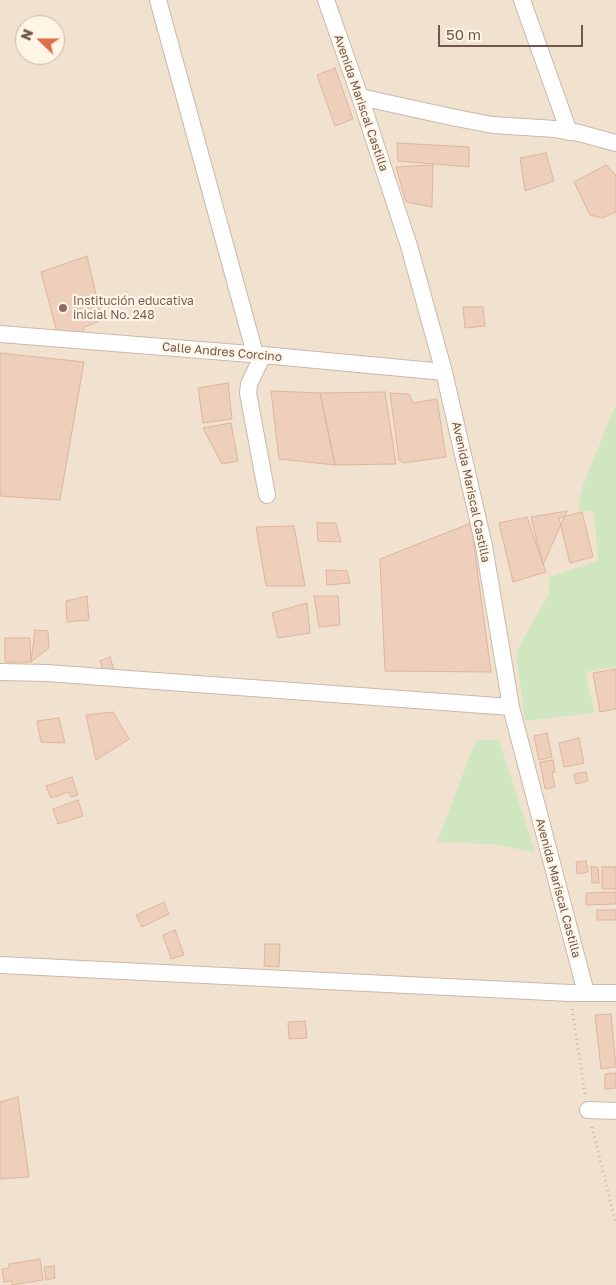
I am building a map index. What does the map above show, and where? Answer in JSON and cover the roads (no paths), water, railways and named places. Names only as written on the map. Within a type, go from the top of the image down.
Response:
[{"type":"street","points":[[158,0],[259,355],[249,384],[248,393],[266,495]]},
{"type":"street","name":"Avenida Mariscal Castilla","points":[[326,0],[409,246],[444,372],[484,546],[511,707],[586,993]]},
{"type":"street","points":[[522,0],[569,132]]},
{"type":"street","points":[[360,97],[493,124],[569,132],[616,143]]},
{"type":"street","name":"Calle Andres Corcino","points":[[0,334],[444,372]]},
{"type":"street","points":[[0,672],[47,673],[511,707]]},
{"type":"street","points":[[0,965],[616,993]]},
{"type":"street","points":[[588,1110],[616,1111]]},
{"type":"place","name":"Institución educativa inicial No. 248","points":[[63,308]]}]
